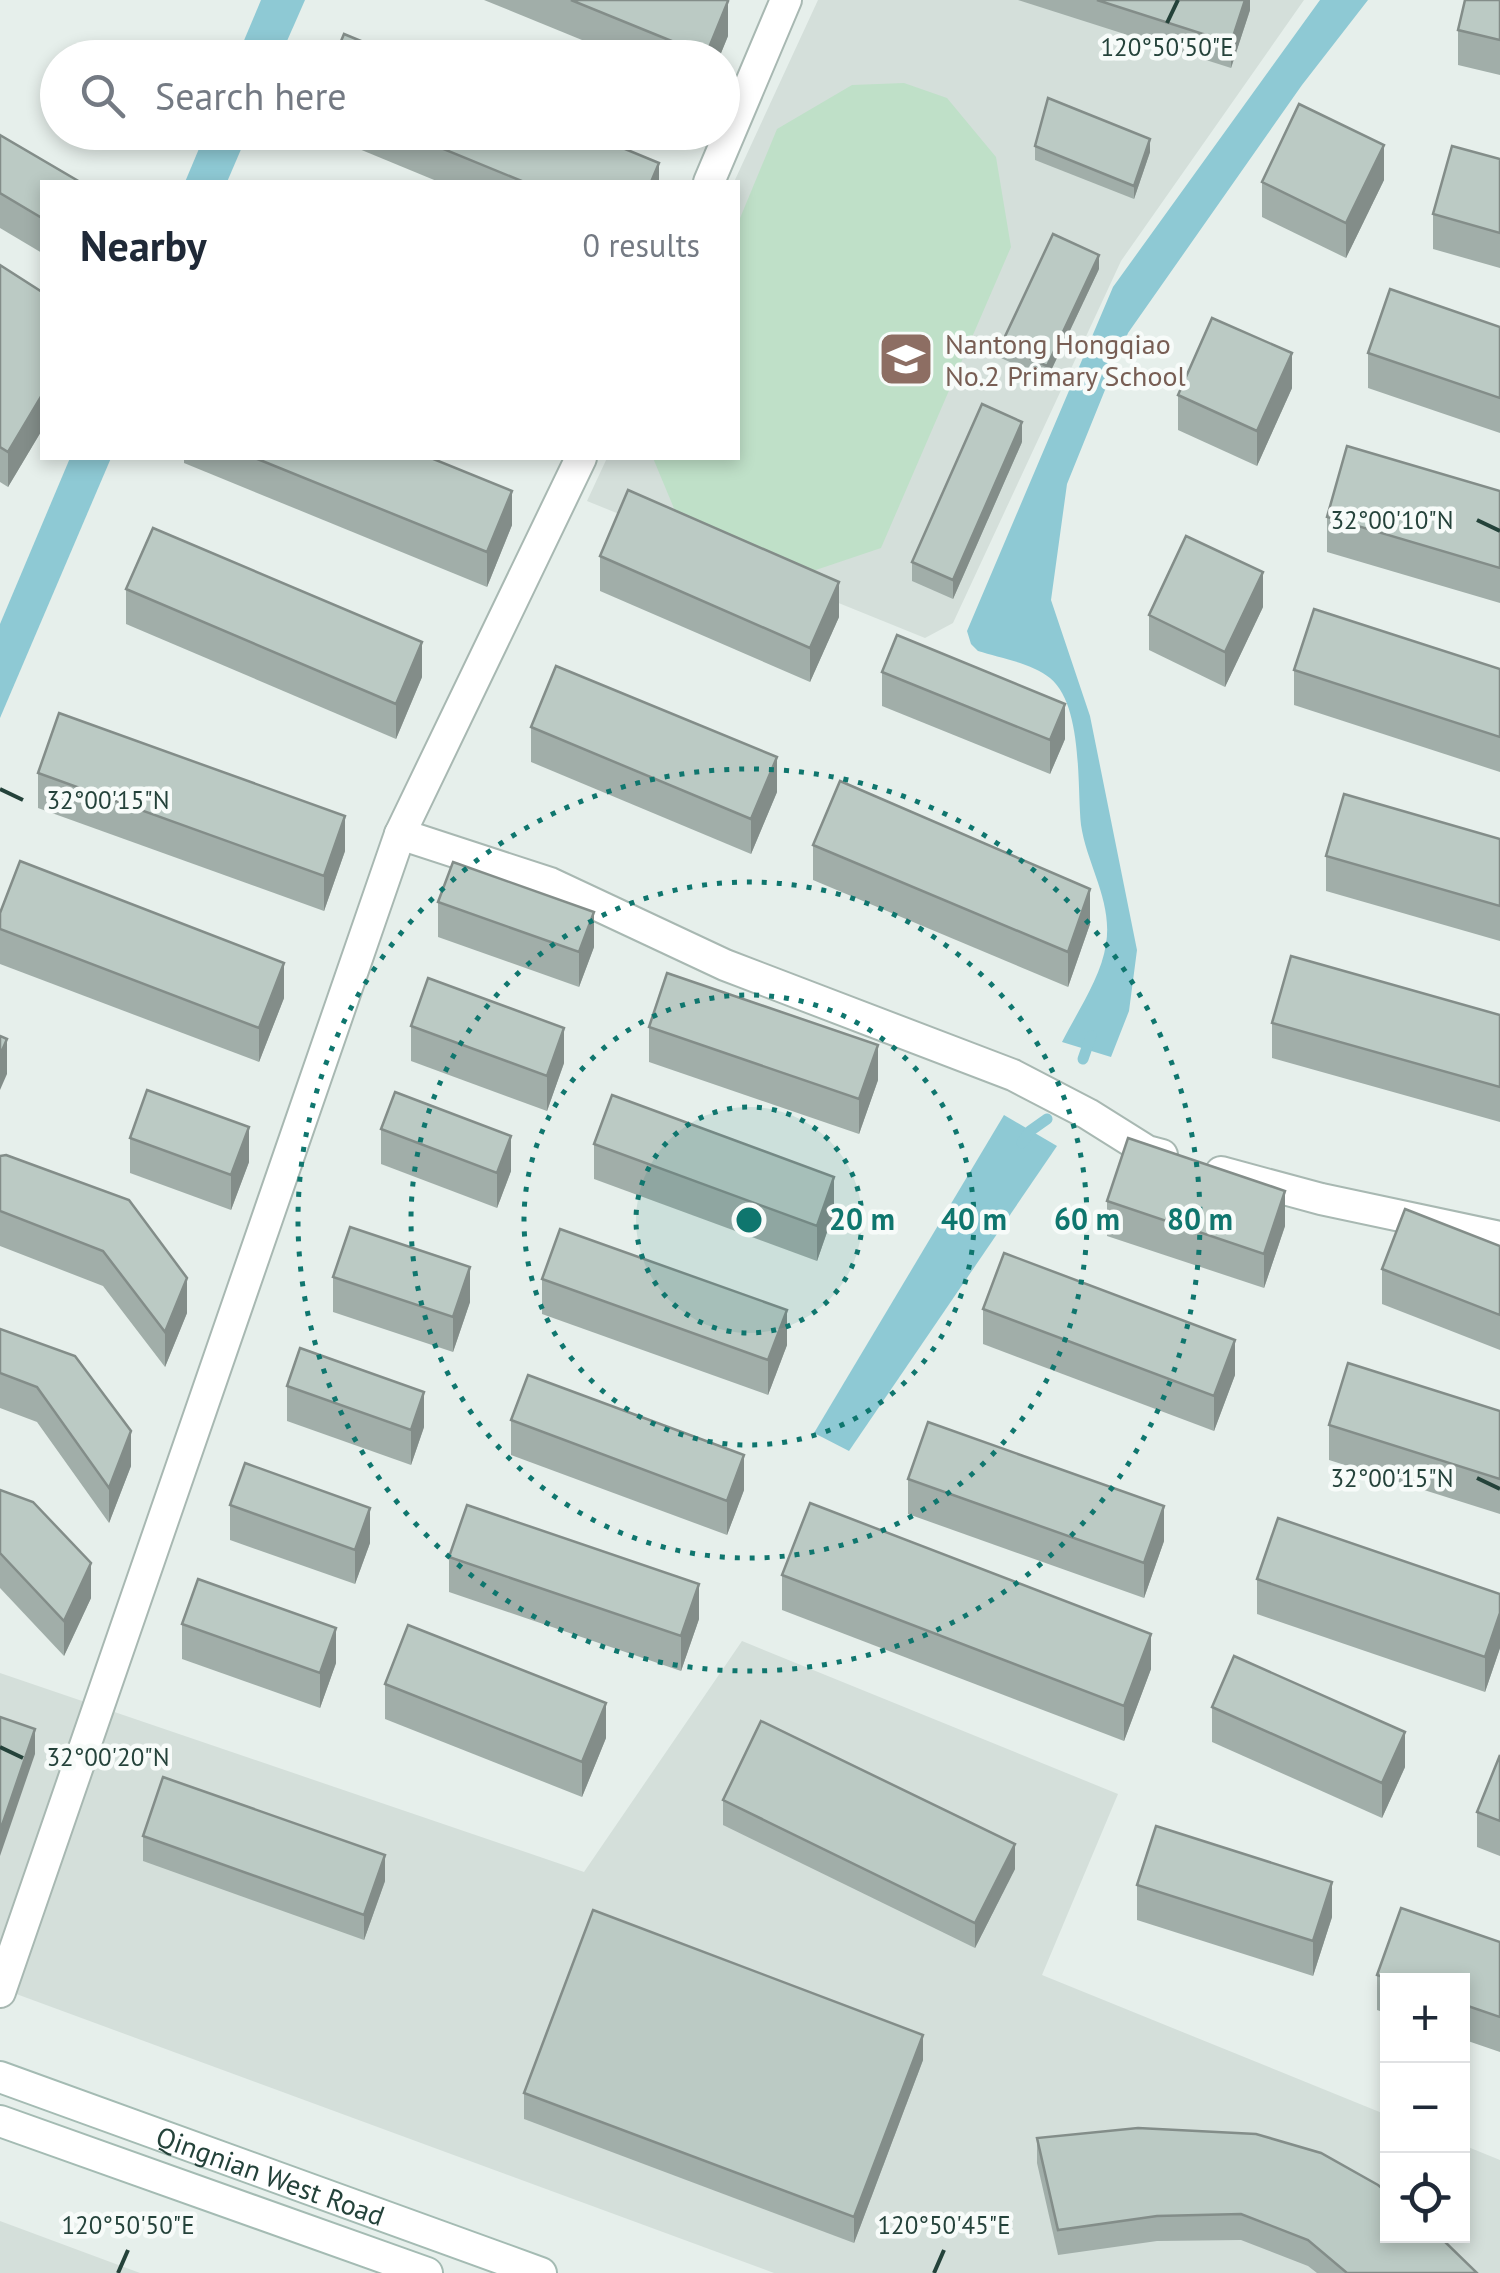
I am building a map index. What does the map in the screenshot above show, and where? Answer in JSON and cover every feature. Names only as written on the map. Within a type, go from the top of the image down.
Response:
[{"type":"street","points":[[740,110],[786,0]]},
{"type":"street","points":[[711,180],[723,150]]},
{"type":"street","points":[[0,1992],[400,834],[580,460]]},
{"type":"street","points":[[400,834],[550,883],[725,965],[1013,1075],[1088,1114],[1147,1152],[1321,1199],[1500,1237]]},
{"type":"street","name":"Qingnian West Road","points":[[0,2077],[542,2273]]},
{"type":"street","name":"Qingnian West Road","points":[[0,2121],[427,2273]]},
{"type":"shaded area","name":"Nantong Hongqiao No.2 Primary School","points":[[818,0],[1304,0],[1121,261],[953,623],[925,638],[587,501],[606,460],[740,460],[740,180],[735,180]]},
{"type":"shaded area","points":[[742,1641],[1118,1794],[1042,1975],[1380,2112],[1380,2243],[1470,2243],[1470,2148],[1500,2160],[1500,2273],[774,2273],[0,1988],[0,1673],[584,1872]]},
{"type":"shaded area","points":[[0,2221],[140,2273],[0,2273]]},
{"type":"green space","points":[[904,83],[947,98],[996,157],[1011,247],[881,548],[798,576],[683,530],[654,460],[740,460],[740,218],[777,129],[852,85]]},
{"type":"water","points":[[261,0],[305,0],[287,40],[244,40]]},
{"type":"water","points":[[1320,0],[1368,0],[1302,85],[1128,333],[1067,484],[1051,600],[1090,716],[1137,950],[1129,1011],[1111,1057],[1062,1042],[1099,969],[1107,928],[1103,898],[1081,825],[1076,747],[1068,707],[1061,690],[1050,678],[1025,665],[978,651],[967,631],[1113,287]]},
{"type":"water","points":[[198,150],[241,150],[228,180],[186,180]]},
{"type":"water","points":[[69,460],[110,460],[0,718],[0,624]]},
{"type":"water","points":[[1004,1115],[1057,1146],[849,1451],[814,1433]]},
{"type":"building","points":[[571,0],[728,1],[712,40],[669,40]]},
{"type":"building","points":[[1097,0],[1245,0],[1231,43]]},
{"type":"building","points":[[1465,0],[1500,0],[1500,40],[1458,30]]},
{"type":"building","points":[[1048,98],[1150,139],[1134,186],[1035,146]]},
{"type":"building","points":[[1299,104],[1384,145],[1346,223],[1262,182]]},
{"type":"building","points":[[0,135],[77,180],[40,180],[40,217],[0,193]]},
{"type":"building","points":[[1452,146],[1500,159],[1500,233],[1433,214]]},
{"type":"building","points":[[446,150],[628,150],[659,163],[652,180],[519,180]]},
{"type":"building","points":[[1053,234],[1099,255],[1047,366],[1001,345]]},
{"type":"building","points":[[0,265],[40,291],[40,398],[8,452],[0,447]]},
{"type":"building","points":[[1390,289],[1500,327],[1500,398],[1368,353]]},
{"type":"building","points":[[1212,318],[1292,353],[1257,431],[1178,395]]},
{"type":"building","points":[[982,404],[1022,422],[953,580],[912,562]]},
{"type":"building","points":[[1347,446],[1500,491],[1500,568],[1327,517]]},
{"type":"building","points":[[260,460],[436,460],[512,491],[487,552]]},
{"type":"building","points":[[628,490],[839,582],[810,648],[600,556]]},
{"type":"building","points":[[153,528],[422,642],[396,704],[126,589]]},
{"type":"building","points":[[1186,536],[1263,572],[1225,652],[1149,615]]},
{"type":"building","points":[[1314,609],[1500,669],[1500,737],[1294,670]]},
{"type":"building","points":[[897,635],[1065,704],[1050,740],[882,672]]},
{"type":"building","points":[[556,666],[777,757],[751,819],[531,727]]},
{"type":"building","points":[[59,713],[345,816],[324,876],[38,773]]},
{"type":"building","points":[[840,781],[1090,889],[1068,952],[813,845]]},
{"type":"building","points":[[1344,794],[1500,839],[1500,906],[1326,856]]},
{"type":"building","points":[[20,861],[284,963],[259,1028],[0,929],[0,913]]},
{"type":"building","points":[[453,862],[594,912],[579,952],[438,902]]},
{"type":"building","points":[[1291,956],[1500,1015],[1500,1087],[1272,1023]]},
{"type":"building","points":[[667,973],[878,1045],[859,1099],[649,1027]]},
{"type":"building","points":[[428,978],[564,1028],[547,1076],[411,1026]]},
{"type":"building","points":[[0,1036],[7,1039],[0,1055]]},
{"type":"building","points":[[147,1090],[249,1127],[231,1175],[130,1138]]},
{"type":"building","points":[[395,1092],[511,1136],[497,1173],[381,1129]]},
{"type":"building","points":[[612,1095],[834,1177],[817,1226],[594,1144]]},
{"type":"building","points":[[1128,1138],[1285,1191],[1264,1254],[1107,1201]]},
{"type":"building","points":[[0,1156],[129,1200],[187,1278],[165,1332],[103,1251],[0,1211]]},
{"type":"building","points":[[1405,1209],[1500,1246],[1500,1315],[1382,1269]]},
{"type":"building","points":[[350,1227],[470,1267],[453,1317],[333,1277]]},
{"type":"building","points":[[560,1229],[787,1310],[768,1360],[542,1279]]},
{"type":"building","points":[[1004,1253],[1235,1340],[1214,1396],[983,1309]]},
{"type":"building","points":[[0,1329],[75,1356],[131,1431],[109,1488],[37,1387],[0,1373]]},
{"type":"building","points":[[300,1348],[424,1392],[411,1430],[287,1386]]},
{"type":"building","points":[[1348,1363],[1500,1411],[1500,1479],[1329,1425]]},
{"type":"building","points":[[528,1375],[744,1455],[727,1501],[511,1420]]},
{"type":"building","points":[[928,1422],[1164,1506],[1144,1563],[908,1479]]},
{"type":"building","points":[[245,1463],[370,1508],[355,1550],[230,1505]]},
{"type":"building","points":[[0,1490],[33,1502],[91,1563],[64,1621],[0,1553]]},
{"type":"building","points":[[810,1503],[1151,1634],[1124,1706],[782,1575]]},
{"type":"building","points":[[467,1505],[699,1584],[681,1636],[449,1557]]},
{"type":"building","points":[[1278,1518],[1500,1594],[1500,1613],[1485,1657],[1257,1579]]},
{"type":"building","points":[[198,1579],[336,1628],[320,1673],[182,1624]]},
{"type":"building","points":[[408,1625],[606,1703],[582,1762],[385,1684]]},
{"type":"building","points":[[1234,1656],[1405,1732],[1382,1783],[1212,1707]]},
{"type":"building","points":[[0,1717],[35,1729],[0,1831]]},
{"type":"building","points":[[761,1721],[1015,1844],[975,1923],[723,1800]]},
{"type":"building","points":[[1500,1755],[1500,1821],[1477,1812]]},
{"type":"building","points":[[163,1777],[385,1855],[364,1915],[143,1836]]},
{"type":"building","points":[[1156,1826],[1332,1882],[1313,1941],[1137,1885]]},
{"type":"building","points":[[1401,1908],[1500,1942],[1500,2017],[1470,2007],[1470,1973],[1377,1975]]},
{"type":"building","points":[[593,1910],[923,2035],[854,2217],[524,2093]]},
{"type":"building","points":[[1138,2128],[1256,2134],[1321,2153],[1380,2187],[1380,2243],[1446,2243],[1477,2273],[1347,2273],[1308,2240],[1241,2214],[1157,2216],[1058,2230],[1037,2138]]},
{"type":"waterway","points":[[1083,1059],[1091,1036]]},
{"type":"waterway","points":[[1022,1143],[1030,1131],[1047,1119]]},
{"type":"place","name":"Nantong Hongqiao No.2 Primary School","points":[[906,359]]}]
